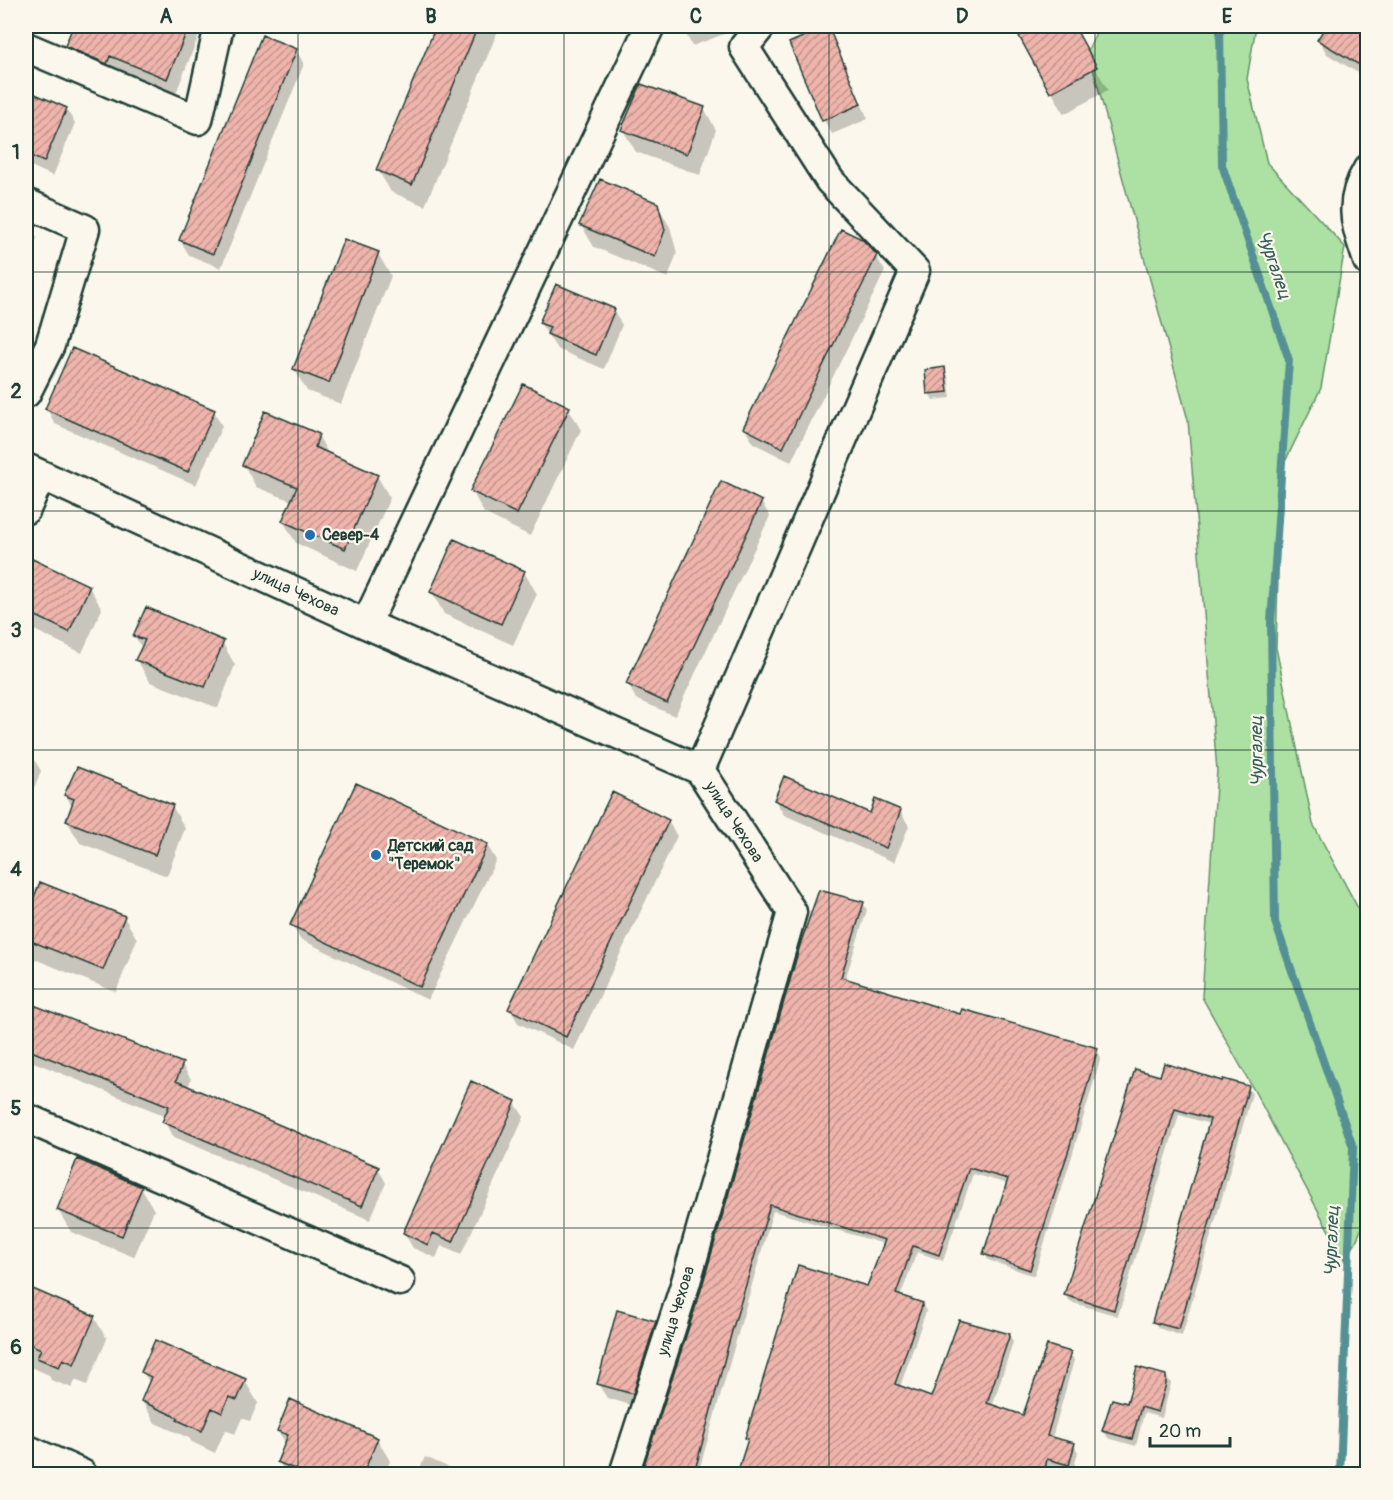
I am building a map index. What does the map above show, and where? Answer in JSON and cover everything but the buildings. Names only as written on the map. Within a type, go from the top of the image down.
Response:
[{"type":"street","points":[[26,47],[198,120],[219,26]]},
{"type":"street","points":[[366,624],[650,26]]},
{"type":"street","points":[[700,770],[915,271],[830,181],[744,47],[761,26]]},
{"type":"street","points":[[1368,169],[1360,183],[1354,205],[1354,222],[1368,261]]},
{"type":"street","points":[[26,203],[85,229],[50,345],[26,393]]},
{"type":"street","points":[[26,509],[33,471]]},
{"type":"street","name":"улица Чехова","points":[[33,471],[366,624],[700,770],[792,912],[685,1285],[624,1474]]},
{"type":"street","points":[[26,1118],[400,1281]]},
{"type":"street","points":[[26,1449],[82,1474]]},
{"type":"green space","points":[[1099,26],[1256,26],[1247,79],[1267,163],[1345,247],[1321,388],[1281,470],[1276,648],[1313,824],[1367,925],[1367,1217],[1346,1263],[1202,997],[1217,770],[1188,420],[1088,50]]},
{"type":"waterway","name":"Чургалец","points":[[1220,26],[1222,165],[1289,360],[1271,622],[1275,922],[1353,1147],[1340,1474]]},
{"type":"place","name":"Север-4","points":[[310,535]]},
{"type":"place","name":"Детский сад \"Теремок\"","points":[[376,855]]}]
